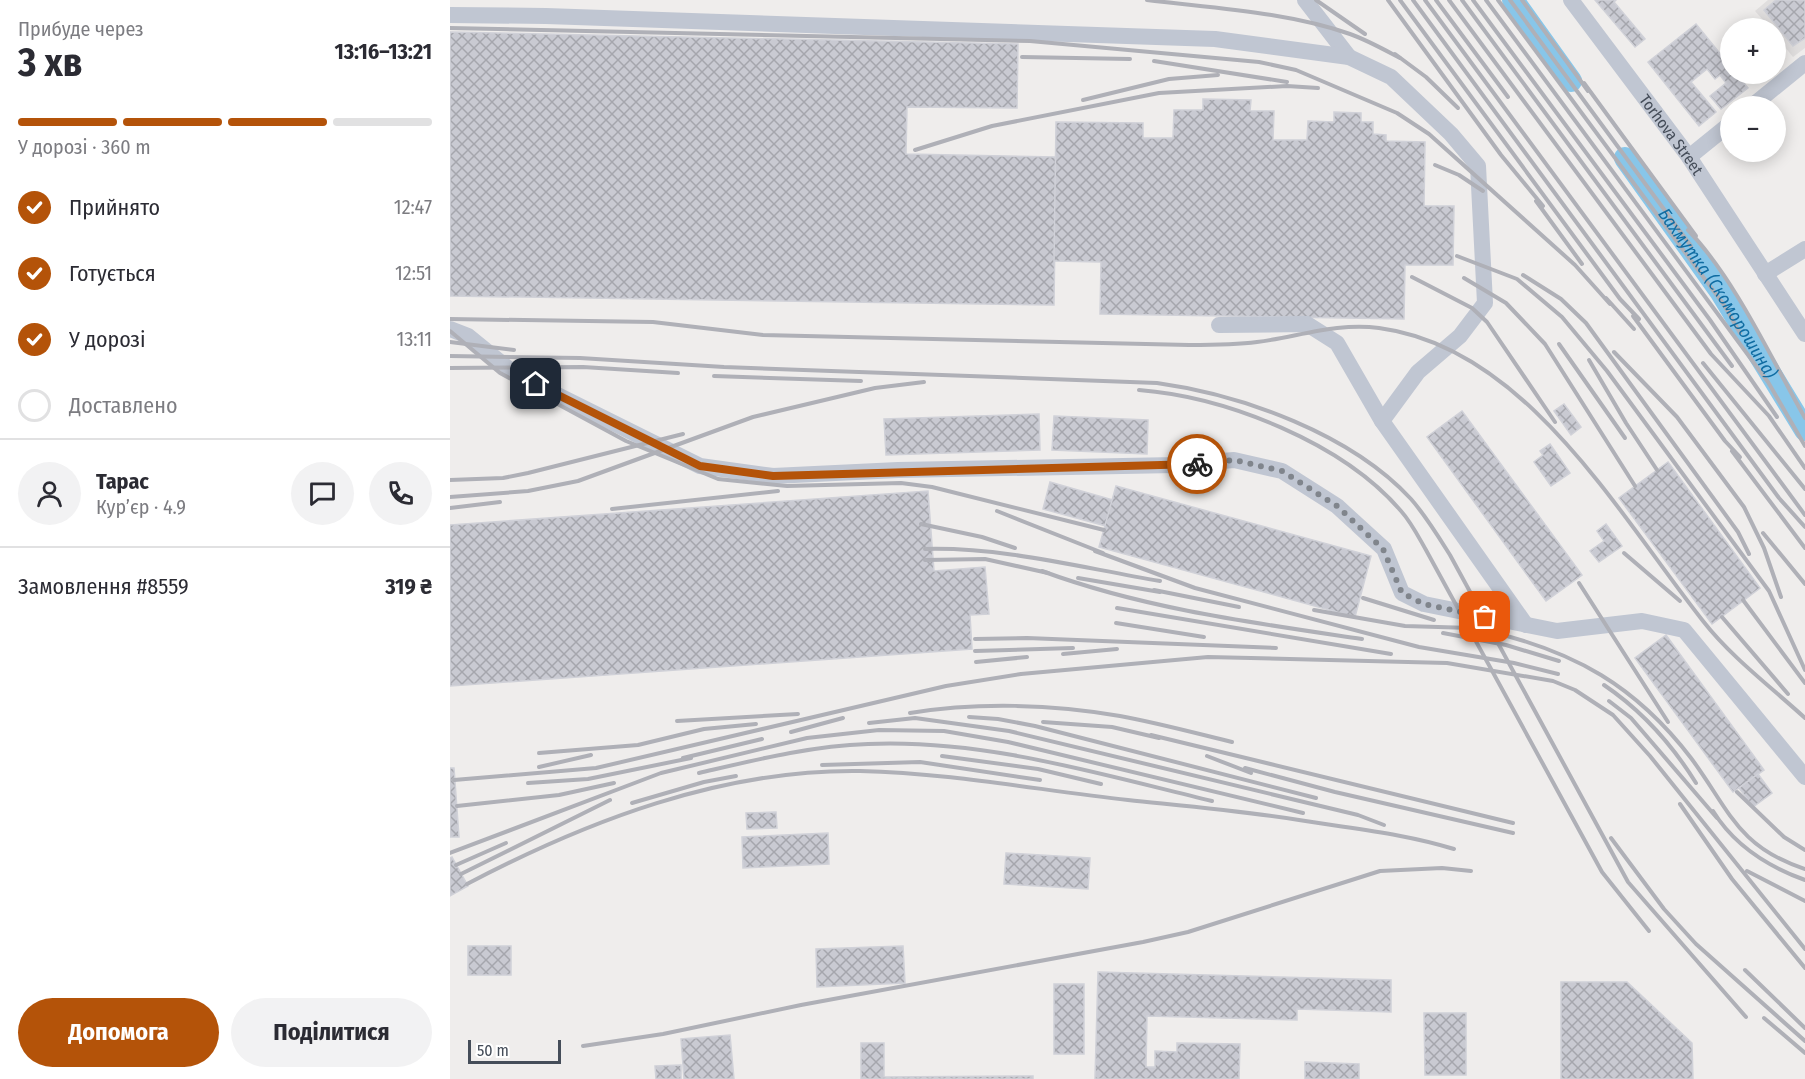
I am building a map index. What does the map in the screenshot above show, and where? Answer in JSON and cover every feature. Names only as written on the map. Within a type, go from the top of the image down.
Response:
[{"type":"street","points":[[1305,0],[1348,57]]},
{"type":"street","name":"Torhova Street","points":[[1571,0],[1689,157],[1805,334]]},
{"type":"street","points":[[450,15],[546,16],[1215,39],[1348,57],[1391,77],[1451,134],[1478,166],[1485,303],[1460,336],[1418,372],[1382,421]]},
{"type":"street","points":[[1764,96],[1805,63]]},
{"type":"street","points":[[1689,157],[1720,132]]},
{"type":"street","points":[[1765,274],[1805,249]]},
{"type":"street","points":[[1219,326],[1307,324],[1337,343],[1382,421],[1526,625]]},
{"type":"street","points":[[450,329],[468,336],[515,374],[700,466],[773,476],[909,470],[1176,465],[1234,460],[1282,471],[1337,506],[1383,549],[1402,593],[1424,604],[1557,631],[1642,621],[1684,630],[1805,777]]},
{"type":"shaded area","points":[[1768,0],[1805,0],[1805,48],[1793,57],[1786,48],[1786,18],[1761,18],[1755,11]]},
{"type":"building","points":[[1595,0],[1616,0],[1614,2],[1645,39],[1635,47]]},
{"type":"building","points":[[1776,0],[1805,0],[1805,38],[1793,46],[1786,37],[1786,18],[1770,18],[1764,10]]},
{"type":"building","points":[[1696,24],[1720,53],[1720,75],[1715,79],[1707,69],[1691,82],[1716,112],[1699,126],[1648,62]]},
{"type":"building","points":[[450,32],[1018,44],[1017,108],[907,107],[906,154],[1056,157],[1054,305],[450,296]]},
{"type":"building","points":[[1725,84],[1745,84],[1748,88],[1738,96],[1720,96],[1720,108],[1710,96]]},
{"type":"building","points":[[1203,99],[1251,100],[1250,111],[1274,111],[1273,140],[1307,140],[1308,121],[1334,122],[1334,112],[1361,113],[1361,122],[1373,122],[1373,134],[1386,135],[1386,141],[1425,142],[1424,206],[1454,206],[1453,265],[1405,265],[1404,319],[1100,314],[1101,262],[1054,261],[1056,122],[1143,123],[1143,138],[1173,138],[1174,110],[1203,110]]},
{"type":"building","points":[[1564,404],[1581,427],[1571,435],[1554,411]]},
{"type":"building","points":[[1462,411],[1582,575],[1546,601],[1427,437]]},
{"type":"building","points":[[1039,414],[1040,450],[886,455],[884,419]]},
{"type":"building","points":[[1054,416],[1148,420],[1147,454],[1052,450]]},
{"type":"building","points":[[1550,444],[1570,473],[1551,486],[1534,462],[1543,455],[1540,451]]},
{"type":"building","points":[[1668,462],[1760,588],[1712,624],[1619,498]]},
{"type":"building","points":[[1050,482],[1113,500],[1106,526],[1043,509]]},
{"type":"building","points":[[1116,486],[1371,556],[1355,617],[1099,547]]},
{"type":"building","points":[[928,491],[934,571],[985,567],[989,614],[970,615],[972,649],[450,686],[450,525]]},
{"type":"building","points":[[1606,524],[1622,546],[1599,562],[1590,551],[1604,541],[1597,531]]},
{"type":"building","points":[[1666,635],[1764,770],[1733,792],[1635,658]]},
{"type":"building","points":[[450,768],[454,768],[459,837],[450,837]]},
{"type":"building","points":[[1758,774],[1772,793],[1753,807],[1739,788]]},
{"type":"building","points":[[776,812],[777,828],[747,829],[746,813]]},
{"type":"building","points":[[828,833],[829,864],[743,868],[742,837]]},
{"type":"building","points":[[1006,853],[1090,858],[1088,889],[1004,884]]},
{"type":"building","points":[[452,857],[468,886],[450,896],[450,858]]},
{"type":"building","points":[[468,946],[511,946],[511,975],[468,975]]},
{"type":"building","points":[[903,946],[905,983],[817,987],[816,949]]},
{"type":"building","points":[[1098,972],[1391,980],[1391,1012],[1297,1009],[1297,1020],[1147,1016],[1146,1067],[1155,1067],[1155,1051],[1177,1052],[1177,1043],[1240,1044],[1239,1079],[1095,1079]]},
{"type":"building","points":[[1561,982],[1627,982],[1692,1043],[1693,1079],[1561,1079]]},
{"type":"building","points":[[1054,984],[1084,984],[1084,1054],[1054,1054]]},
{"type":"building","points":[[1424,1013],[1466,1013],[1466,1075],[1425,1075]]},
{"type":"building","points":[[730,1035],[734,1079],[684,1079],[681,1039]]},
{"type":"building","points":[[861,1043],[884,1043],[884,1077],[1033,1076],[1033,1079],[861,1079]]},
{"type":"building","points":[[1305,1062],[1359,1064],[1359,1079],[1305,1079]]},
{"type":"building","points":[[681,1065],[681,1079],[656,1079],[655,1066]]},
{"type":"waterway","name":"Бахмутка (Скоморошина)","points":[[1513,0],[1571,81]]},
{"type":"waterway","name":"Бахмутка (Скоморошина)","points":[[1625,158],[1720,291],[1805,430]]},
{"type":"railway","points":[[1147,0],[1250,12],[1301,21],[1356,36],[1400,58]]},
{"type":"railway","points":[[1316,0],[1365,34]]},
{"type":"railway","points":[[1388,0],[1501,155],[1543,206]]},
{"type":"railway","points":[[1400,0],[1620,299],[1639,319]]},
{"type":"railway","points":[[1413,0],[1779,498],[1805,527]]},
{"type":"railway","points":[[1425,0],[1805,515]]},
{"type":"railway","points":[[1436,0],[1508,97]]},
{"type":"railway","points":[[1449,0],[1711,354],[1769,416],[1805,468]]},
{"type":"railway","points":[[1462,0],[1732,366]]},
{"type":"railway","points":[[1473,0],[1710,320],[1777,417]]},
{"type":"railway","points":[[1486,0],[1768,382],[1805,446]]},
{"type":"railway","points":[[1498,0],[1724,305],[1740,333]]},
{"type":"railway","points":[[1510,0],[1691,246]]},
{"type":"railway","points":[[1522,0],[1588,91]]},
{"type":"railway","points":[[450,28],[1030,41],[1259,62],[1296,70],[1397,113],[1429,134],[1575,265],[1610,304]]},
{"type":"railway","points":[[1395,54],[1426,77],[1458,108]]},
{"type":"railway","points":[[1022,57],[1130,59]]},
{"type":"railway","points":[[1154,61],[1287,82]]},
{"type":"railway","points":[[1083,100],[1169,79],[1218,75]]},
{"type":"railway","points":[[1584,83],[1696,236]]},
{"type":"railway","points":[[915,150],[992,126],[1159,93],[1287,86],[1318,88]]},
{"type":"railway","points":[[1435,165],[1459,175],[1483,191]]},
{"type":"railway","points":[[1536,201],[1582,264]]},
{"type":"railway","points":[[1688,230],[1737,295],[1805,418]]},
{"type":"railway","points":[[1457,256],[1517,279],[1562,317],[1607,371],[1769,591],[1805,670]]},
{"type":"railway","points":[[1523,275],[1561,299],[1586,323],[1738,532],[1749,554]]},
{"type":"railway","points":[[1412,277],[1472,308],[1487,322],[1555,422]]},
{"type":"railway","points":[[1464,278],[1506,303],[1545,344],[1635,486]]},
{"type":"railway","points":[[1606,298],[1634,329]]},
{"type":"railway","points":[[1633,316],[1725,441],[1740,457]]},
{"type":"railway","points":[[450,319],[653,322],[763,335],[1189,345],[1249,343],[1333,328],[1364,327],[1379,328],[1432,342],[1480,367],[1524,401],[1565,442],[1638,533],[1714,634],[1805,718]]},
{"type":"railway","points":[[450,331],[500,373],[626,441],[718,479],[787,486],[901,483],[932,487],[1104,530]]},
{"type":"railway","points":[[450,342],[514,350]]},
{"type":"railway","points":[[1559,344],[1625,438]]},
{"type":"railway","points":[[1614,352],[1677,417],[1744,507],[1764,548],[1781,597]]},
{"type":"railway","points":[[450,356],[580,358],[724,367],[1157,383],[1225,397],[1294,421],[1327,437],[1358,455],[1386,476],[1411,499],[1427,519],[1450,555],[1628,882],[1746,1017]]},
{"type":"railway","points":[[1589,360],[1657,470]]},
{"type":"railway","points":[[1703,363],[1805,489]]},
{"type":"railway","points":[[450,368],[583,367],[678,373]]},
{"type":"railway","points":[[714,376],[861,381]]},
{"type":"railway","points":[[450,497],[528,491],[578,481],[753,417],[875,388],[924,382]]},
{"type":"railway","points":[[1139,390],[1173,394],[1209,402],[1245,413],[1281,428],[1348,464],[1377,487],[1401,511],[1426,550],[1602,872],[1649,931]]},
{"type":"railway","points":[[450,480],[503,478],[683,434]]},
{"type":"railway","points":[[1732,451],[1805,548]]},
{"type":"railway","points":[[612,509],[778,491]]},
{"type":"railway","points":[[450,508],[500,502]]},
{"type":"railway","points":[[997,511],[1103,553]]},
{"type":"railway","points":[[921,524],[982,537],[1015,548]]},
{"type":"railway","points":[[1763,533],[1805,584]]},
{"type":"railway","points":[[925,549],[955,549],[1014,555],[1160,581]]},
{"type":"railway","points":[[1095,551],[1195,588],[1419,647],[1514,663],[1558,674]]},
{"type":"railway","points":[[1624,553],[1680,601]]},
{"type":"railway","points":[[925,560],[985,559],[1048,573]]},
{"type":"railway","points":[[1042,571],[1160,605],[1362,639]]},
{"type":"railway","points":[[1078,578],[1160,592]]},
{"type":"railway","points":[[1579,583],[1668,722]]},
{"type":"railway","points":[[1154,590],[1239,607]]},
{"type":"railway","points":[[1363,598],[1434,620]]},
{"type":"railway","points":[[1743,600],[1805,683]]},
{"type":"railway","points":[[1117,608],[1391,654]]},
{"type":"railway","points":[[1314,610],[1405,626],[1471,628]]},
{"type":"railway","points":[[1722,617],[1788,694]]},
{"type":"railway","points":[[1116,623],[1204,637]]},
{"type":"railway","points":[[1487,631],[1548,649],[1601,675],[1625,691],[1670,733],[1749,838],[1782,860],[1805,869]]},
{"type":"railway","points":[[1443,633],[1506,645],[1559,661]]},
{"type":"railway","points":[[975,639],[1027,638],[1276,648]]},
{"type":"railway","points":[[975,651],[1073,648]]},
{"type":"railway","points":[[1063,654],[1117,649]]},
{"type":"railway","points":[[976,662],[1027,657]]},
{"type":"railway","points":[[454,780],[596,768],[946,686],[1021,674],[1208,657],[1447,663],[1553,681],[1575,690],[1613,715],[1650,756],[1805,949]]},
{"type":"railway","points":[[1604,685],[1643,717],[1677,756],[1696,783]]},
{"type":"railway","points":[[1609,701],[1631,718],[1717,818]]},
{"type":"railway","points":[[910,713],[988,706],[1068,709],[1134,719],[1232,742]]},
{"type":"railway","points":[[677,721],[798,714]]},
{"type":"railway","points":[[969,717],[998,719],[1035,726],[1316,798]]},
{"type":"railway","points":[[791,732],[843,718]]},
{"type":"railway","points":[[869,723],[915,718],[1009,731],[1358,815],[1384,825]]},
{"type":"railway","points":[[1043,722],[1112,727],[1159,738]]},
{"type":"railway","points":[[539,753],[638,745],[704,729],[756,724]]},
{"type":"railway","points":[[450,853],[661,773],[807,738],[879,730],[944,731],[1008,742],[1303,813]]},
{"type":"railway","points":[[1151,735],[1513,823]]},
{"type":"railway","points":[[683,758],[762,739]]},
{"type":"railway","points":[[699,773],[783,754],[846,745],[912,744],[955,747],[1042,760],[1212,801]]},
{"type":"railway","points":[[539,767],[591,755]]},
{"type":"railway","points":[[942,756],[1038,769],[1101,784]]},
{"type":"railway","points":[[1207,756],[1251,773]]},
{"type":"railway","points":[[528,783],[588,779],[691,758]]},
{"type":"railway","points":[[822,765],[920,762],[1040,780]]},
{"type":"railway","points":[[1245,768],[1335,792],[1513,833]]},
{"type":"railway","points":[[467,884],[560,839],[657,803],[707,789],[757,779],[808,773],[860,771],[961,778],[1094,796],[1235,811],[1396,835],[1454,849]]},
{"type":"railway","points":[[632,803],[704,782],[736,776]]},
{"type":"railway","points":[[457,806],[559,795],[614,783]]},
{"type":"railway","points":[[1737,792],[1784,837],[1805,850]]},
{"type":"railway","points":[[461,874],[610,800]]},
{"type":"railway","points":[[1680,804],[1732,879],[1805,968]]},
{"type":"railway","points":[[1713,811],[1731,834],[1753,853],[1778,869],[1805,880]]},
{"type":"railway","points":[[1611,838],[1664,909],[1696,944],[1805,1041]]},
{"type":"railway","points":[[456,865],[506,843]]},
{"type":"railway","points":[[583,1046],[663,1034],[801,1005],[1143,942],[1188,932],[1380,871],[1442,868],[1471,871]]},
{"type":"railway","points":[[1747,871],[1805,901]]},
{"type":"railway","points":[[1745,970],[1805,1028]]},
{"type":"railway","points":[[1764,1018],[1805,1053]]},
{"type":"way so far","points":[[1197,464],[1234,460],[1282,471],[1337,506],[1383,549],[1402,593],[1424,604],[1485,617]]},
{"type":"route","points":[[536,384],[700,466],[773,476],[898,470],[1197,464]]}]
